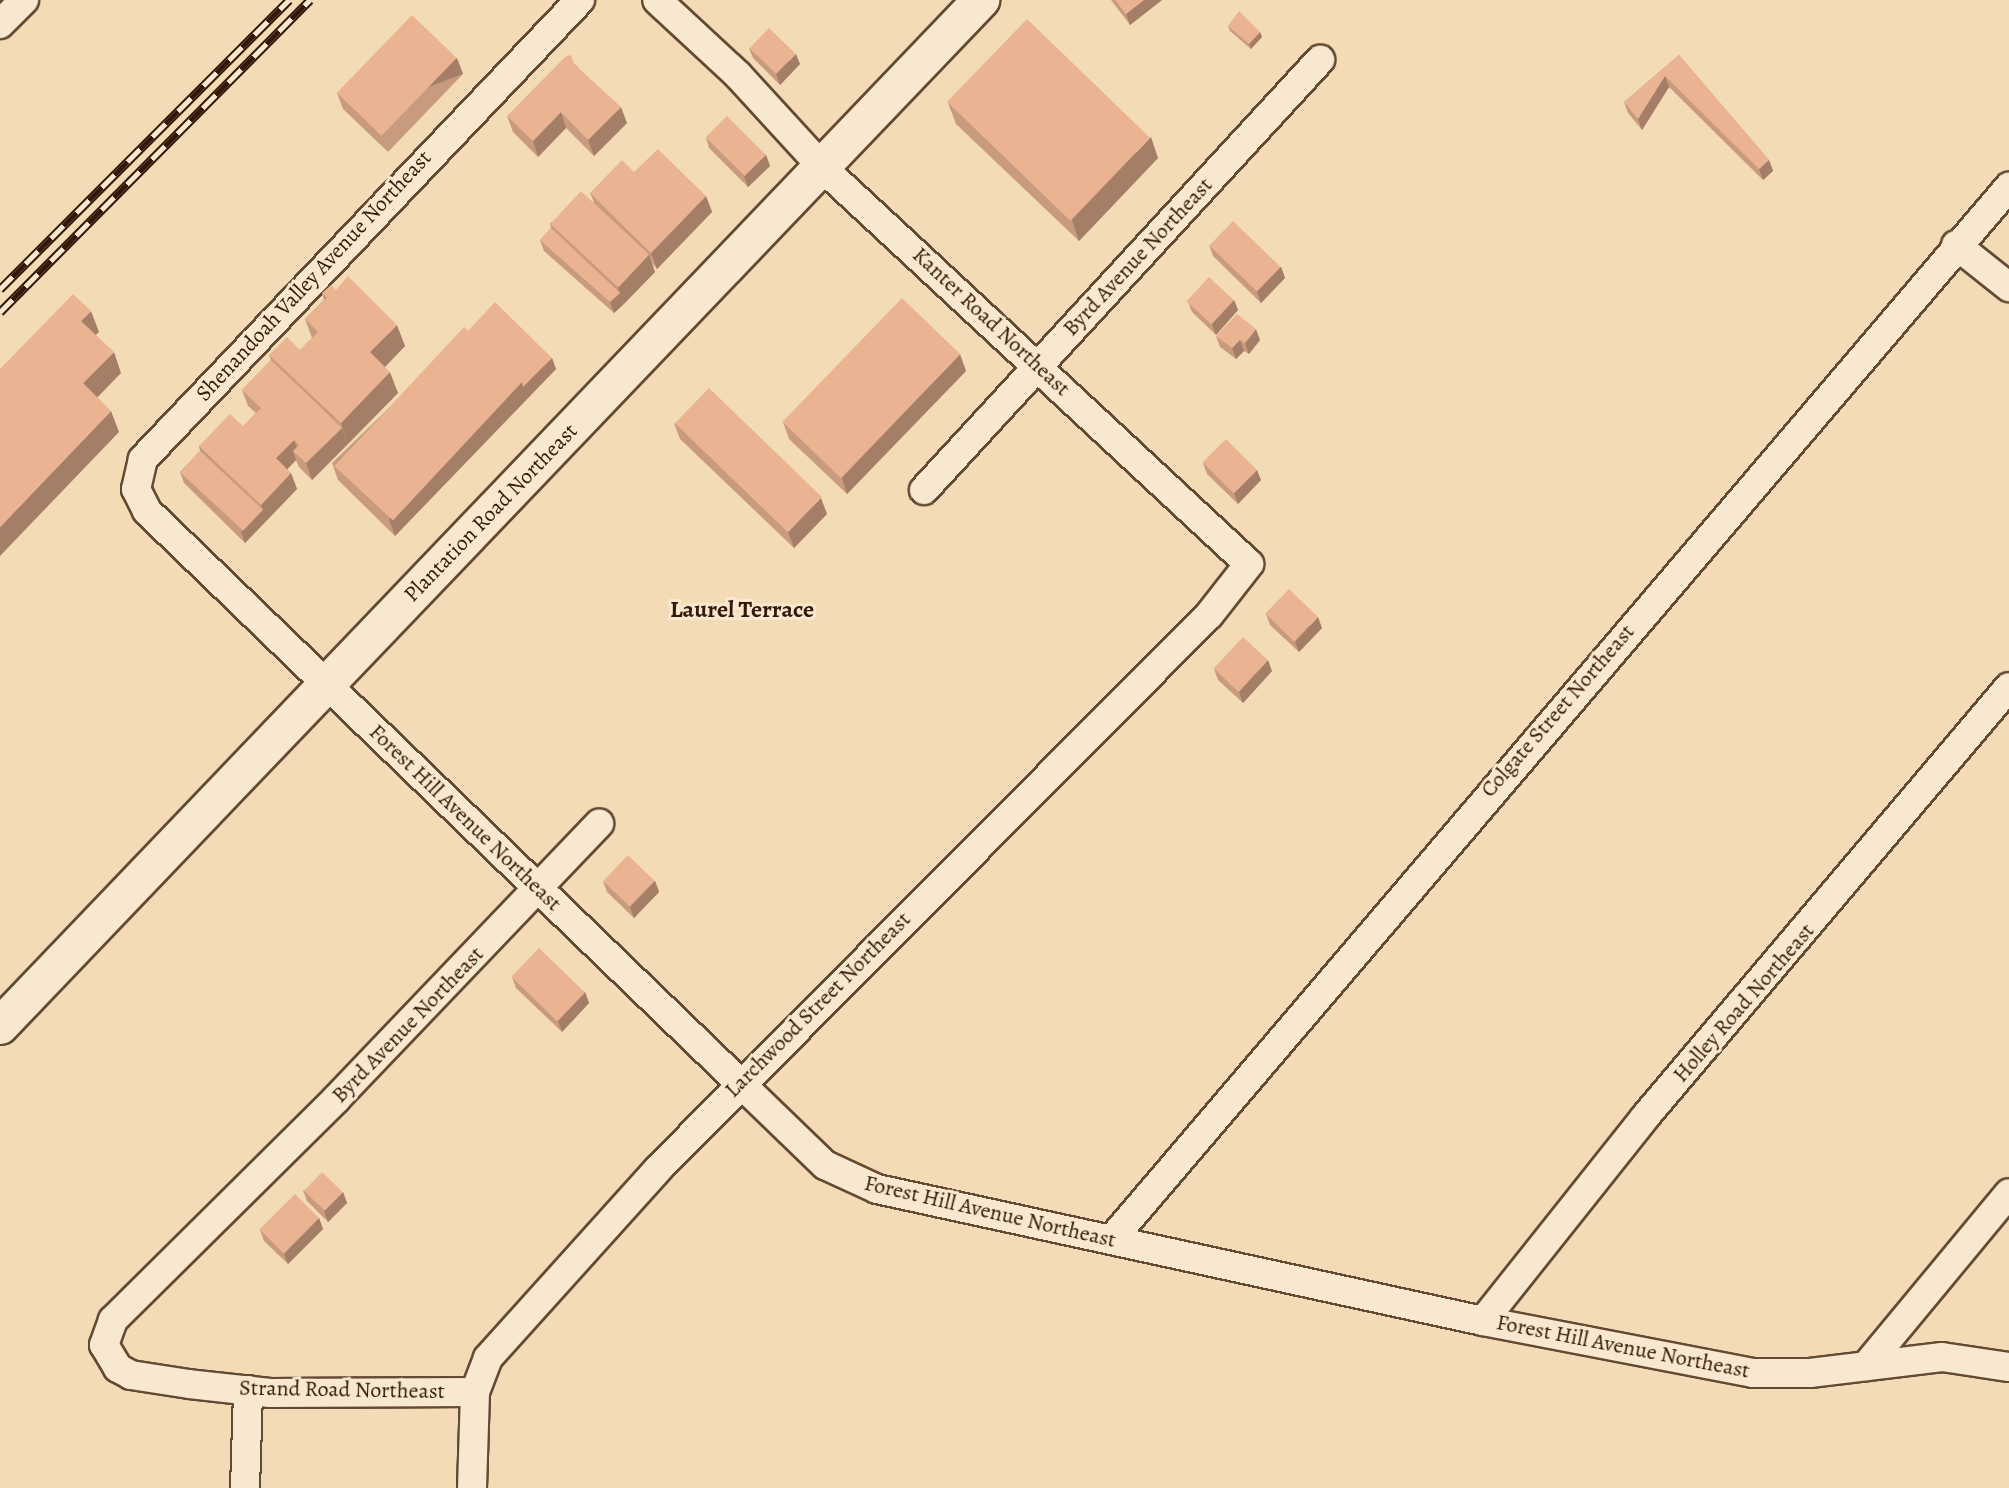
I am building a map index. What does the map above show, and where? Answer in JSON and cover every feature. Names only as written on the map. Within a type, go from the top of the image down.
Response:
[{"type":"street","points":[[0,24],[24,0]]},
{"type":"street","name":"Shenandoah Valley Avenue Northeast","points":[[202,563],[138,496],[137,474],[143,459],[580,0]]},
{"type":"street","name":"Kanter Road Northeast","points":[[657,0],[738,75],[824,169],[1039,365],[1249,564]]},
{"type":"street","name":"Plantation Road Northeast","points":[[0,1026],[824,169],[981,0]]},
{"type":"street","name":"Byrd Avenue Northeast","points":[[924,490],[1320,60]]},
{"type":"street","name":"Colgate Street Northeast","points":[[1112,1239],[1956,245],[2009,187]]},
{"type":"street","points":[[1956,245],[2009,287]]},
{"type":"street","name":"Forest Hill Avenue Northeast","points":[[202,563],[825,1165],[855,1182],[1483,1321],[1753,1373],[1866,1366],[1942,1357],[2009,1367]]},
{"type":"street","name":"Larchwood Street Northeast","points":[[472,1488],[475,1392],[488,1358],[740,1083],[1209,615],[1249,564]]},
{"type":"street","name":"Holley Road Northeast","points":[[1483,1321],[1645,1117],[2009,687]]},
{"type":"street","name":"Byrd Avenue Northeast","points":[[213,1221],[599,824]]},
{"type":"street","points":[[1866,1366],[2009,1193]]},
{"type":"street","name":"Strand Road Northeast","points":[[213,1221],[113,1320],[104,1345],[118,1368],[131,1375],[248,1390],[475,1392]]},
{"type":"street","points":[[245,1488],[248,1390]]},
{"type":"building","points":[[1115,0],[1144,0],[1126,14]]},
{"type":"building","points":[[1239,11],[1260,32],[1249,44],[1228,26]]},
{"type":"building","points":[[412,15],[457,58],[382,136],[337,93]]},
{"type":"building","points":[[1027,19],[1150,138],[1070,221],[947,102]]},
{"type":"building","points":[[769,28],[796,54],[776,74],[750,48]]},
{"type":"building","points":[[571,55],[574,64],[621,107],[588,140],[561,112],[533,141],[507,116],[565,57]]},
{"type":"building","points":[[1679,55],[1769,160],[1759,169],[1665,76],[1638,119],[1624,102]]},
{"type":"building","points":[[727,116],[766,155],[745,176],[706,137]]},
{"type":"building","points":[[658,149],[706,196],[651,253],[590,193],[622,160],[634,172]]},
{"type":"building","points":[[581,191],[649,254],[618,287],[550,224]]},
{"type":"building","points":[[1233,221],[1280,267],[1257,291],[1209,245]]},
{"type":"building","points":[[551,228],[620,293],[610,302],[540,240]]},
{"type":"building","points":[[348,276],[397,325],[370,352],[390,372],[341,423],[269,355],[287,337],[300,350],[318,332],[305,319],[327,298],[322,293],[331,285],[336,290]]},
{"type":"building","points":[[1209,277],[1234,300],[1211,324],[1186,301]]},
{"type":"building","points":[[73,294],[91,311],[81,321],[114,352],[83,383],[111,411],[0,527],[0,369]]},
{"type":"building","points":[[902,298],[960,354],[841,478],[783,422]]},
{"type":"building","points":[[495,302],[552,358],[523,387],[522,382],[468,331]]},
{"type":"building","points":[[1237,314],[1256,329],[1245,343],[1240,340],[1232,348],[1216,336]]},
{"type":"building","points":[[464,327],[523,382],[393,521],[334,466]]},
{"type":"building","points":[[271,360],[342,428],[306,463],[293,451],[299,445],[294,440],[276,458],[291,473],[261,505],[199,446],[230,414],[243,426],[261,408],[242,390]]},
{"type":"building","points":[[709,388],[822,497],[788,532],[675,423]]},
{"type":"building","points":[[1226,439],[1257,470],[1234,493],[1203,462]]},
{"type":"building","points":[[200,451],[263,510],[243,531],[180,472]]},
{"type":"building","points":[[1289,589],[1318,617],[1294,641],[1265,613]]},
{"type":"building","points":[[1243,637],[1268,660],[1239,692],[1214,668]]},
{"type":"building","points":[[628,855],[655,881],[630,907],[603,881]]},
{"type":"building","points":[[539,948],[585,992],[557,1021],[511,977]]},
{"type":"building","points":[[322,1172],[343,1192],[325,1211],[304,1191]]},
{"type":"building","points":[[295,1194],[319,1218],[284,1253],[260,1229]]},
{"type":"railway","points":[[0,289],[289,0]]},
{"type":"railway","points":[[0,312],[310,0]]},
{"type":"district","name":"Laurel Terrace","points":[[742,610]]}]
